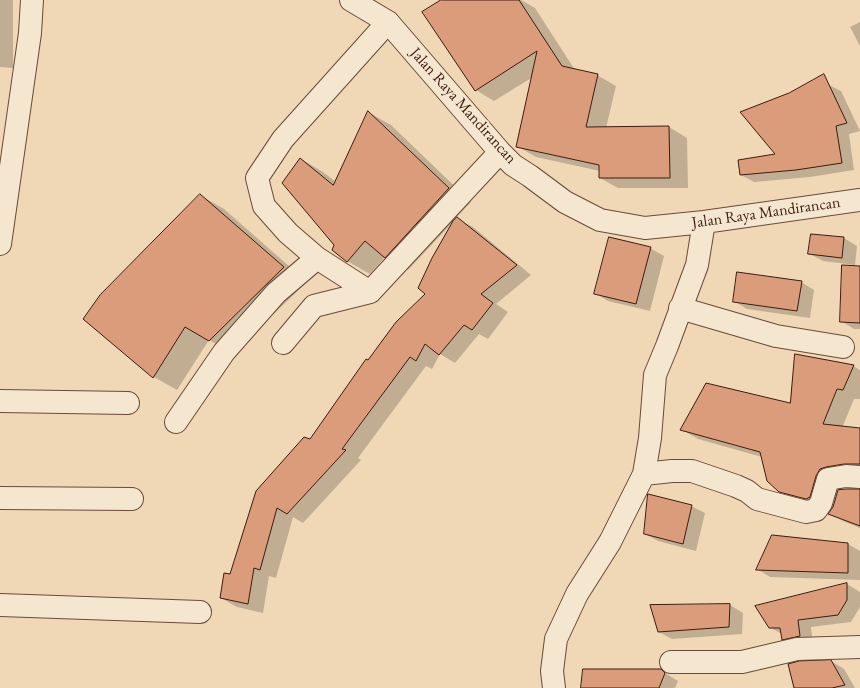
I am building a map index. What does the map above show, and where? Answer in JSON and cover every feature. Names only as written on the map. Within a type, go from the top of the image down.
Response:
[{"type":"street","points":[[0,244],[29,40],[32,0]]},
{"type":"street","name":"Jalan Raya Mandirancan","points":[[351,0],[388,22],[500,152],[513,165],[565,202],[600,220],[645,228],[704,222],[860,200]]},
{"type":"street","points":[[370,292],[317,258],[288,233],[264,206],[257,178],[283,139],[388,22]]},
{"type":"street","points":[[283,343],[314,306],[370,292],[500,152]]},
{"type":"street","points":[[554,688],[552,671],[556,639],[577,594],[610,542],[644,474],[650,438],[656,375],[697,265],[704,222]]},
{"type":"street","points":[[176,422],[224,352],[276,293],[317,258]]},
{"type":"street","points":[[680,308],[776,336],[843,347]]},
{"type":"street","points":[[0,401],[128,403]]},
{"type":"street","points":[[644,474],[672,471],[692,471],[736,486],[747,491],[757,499],[806,512],[816,510],[821,503],[828,479],[846,476],[860,477]]},
{"type":"street","points":[[0,498],[132,499]]},
{"type":"street","points":[[0,605],[200,612]]},
{"type":"street","points":[[671,662],[742,662],[797,649],[860,648]]},
{"type":"building","points":[[441,0],[519,0],[562,66],[598,74],[586,127],[669,126],[670,178],[599,178],[599,165],[516,147],[537,51],[475,91],[422,12]]},
{"type":"building","points":[[824,74],[847,123],[836,126],[842,163],[796,170],[740,175],[738,160],[775,154],[740,112],[789,93]]},
{"type":"building","points":[[368,111],[449,188],[385,258],[365,241],[347,262],[332,250],[334,245],[282,183],[300,158],[333,185]]},
{"type":"building","points":[[200,194],[284,267],[209,341],[185,327],[153,378],[83,319],[100,295]]},
{"type":"building","points":[[457,217],[517,265],[481,294],[493,303],[472,330],[464,325],[439,355],[425,344],[416,361],[410,357],[342,449],[346,450],[287,514],[277,508],[260,570],[254,568],[248,604],[220,598],[224,573],[230,574],[256,491],[304,437],[310,439],[366,359],[368,360],[396,322],[425,294],[418,288],[432,258],[453,221]]},
{"type":"building","points":[[811,234],[844,237],[842,258],[808,254]]},
{"type":"building","points":[[609,237],[651,247],[636,304],[594,294]]},
{"type":"building","points":[[842,265],[860,266],[860,323],[840,322]]},
{"type":"building","points":[[737,272],[802,281],[797,311],[733,302]]},
{"type":"building","points":[[795,354],[854,365],[843,390],[837,389],[823,424],[860,428],[860,464],[844,464],[820,469],[816,476],[810,497],[806,499],[779,492],[767,481],[760,452],[680,430],[706,383],[790,403]]},
{"type":"building","points":[[860,489],[860,526],[828,514],[833,507],[838,490]]},
{"type":"building","points":[[648,494],[692,505],[683,544],[644,534]]},
{"type":"building","points":[[772,535],[848,543],[848,573],[756,570]]},
{"type":"building","points":[[847,583],[847,600],[838,615],[798,620],[800,636],[782,640],[780,628],[769,628],[755,606]]},
{"type":"building","points":[[730,604],[729,627],[658,632],[650,605]]},
{"type":"building","points":[[831,660],[845,685],[832,688],[794,688],[788,664],[799,661]]},
{"type":"building","points":[[583,669],[661,669],[665,673],[659,688],[581,688]]}]
